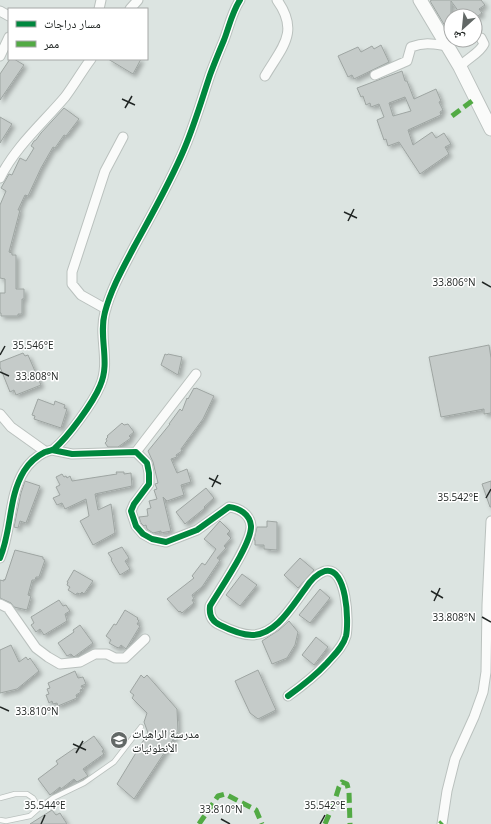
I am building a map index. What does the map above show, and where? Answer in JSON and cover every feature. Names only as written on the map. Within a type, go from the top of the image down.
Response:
[{"type":"street","points":[[131,8],[138,0]]},
{"type":"street","points":[[0,558],[4,546],[14,497],[24,470],[31,462],[49,451],[76,424],[100,388],[104,375],[105,363],[102,338],[106,309],[119,275],[175,170],[186,146],[210,76],[240,0]]},
{"type":"street","points":[[265,76],[288,38],[288,22],[286,15],[277,0]]},
{"type":"street","points":[[420,0],[443,39]]},
{"type":"street","points":[[0,56],[8,39]]},
{"type":"street","points":[[375,75],[407,61],[411,47],[421,44],[443,45]]},
{"type":"street","points":[[448,48],[460,67],[491,129]]},
{"type":"street","points":[[460,67],[466,60],[482,48]]},
{"type":"street","points":[[0,178],[3,171],[28,138],[64,97],[89,61]]},
{"type":"street","points":[[106,309],[81,295],[72,284],[72,272],[105,172],[123,137]]},
{"type":"street","points":[[136,452],[196,374]]},
{"type":"street","points":[[0,414],[11,426],[49,451],[72,454],[136,452],[147,463],[149,484],[134,504],[131,511],[132,518],[136,526],[143,534],[152,539],[166,542],[197,530],[229,507],[240,510],[248,518],[251,524],[250,532],[244,548],[210,606],[209,612],[211,618],[217,624],[241,634],[251,635],[268,631],[279,622],[316,575],[330,571],[337,574],[342,583],[345,595],[347,611],[346,637],[339,649],[310,680],[288,696]]},
{"type":"street","points":[[0,522],[9,518]]},
{"type":"street","points":[[442,824],[447,791],[455,759],[474,717],[483,692],[486,672],[487,605],[491,521]]},
{"type":"street","points":[[0,604],[12,612],[36,648],[60,664],[80,662],[95,654],[107,654],[115,658],[125,658],[145,639]]},
{"type":"lane","points":[[0,820],[6,821],[30,816],[53,798],[84,784],[114,762],[141,727]]},
{"type":"lane","points":[[0,798],[15,794],[27,794],[33,798],[39,808]]},
{"type":"building","points":[[481,0],[485,5],[480,8],[456,8],[451,1],[451,8],[443,8],[443,23],[430,1]]},
{"type":"building","points":[[381,45],[389,62],[354,79],[352,75],[348,77],[338,56],[358,47],[361,52],[372,46],[374,49]]},
{"type":"building","points":[[9,60],[16,60],[24,65],[0,100],[0,74]]},
{"type":"building","points":[[110,60],[140,60],[133,74]]},
{"type":"building","points":[[402,71],[414,99],[436,89],[441,101],[439,102],[443,110],[440,112],[441,115],[408,130],[413,145],[432,132],[436,138],[444,133],[451,144],[445,147],[449,154],[420,174],[399,142],[388,146],[386,139],[384,140],[377,120],[384,117],[379,104],[371,107],[370,103],[366,105],[363,96],[361,97],[357,88]],"holes":[[[405,97],[411,111],[393,116],[389,103]]]},
{"type":"building","points":[[64,108],[79,119],[66,136],[64,135],[55,148],[53,147],[28,196],[25,195],[18,210],[20,210],[9,252],[12,253],[12,255],[16,255],[16,289],[24,289],[22,314],[18,314],[18,316],[1,316],[0,293],[5,293],[5,279],[0,278],[0,205],[6,191],[1,188],[9,174],[12,175],[20,158],[26,161],[34,148],[31,146],[34,141]]},
{"type":"building","points":[[0,117],[12,124],[0,143]]},
{"type":"building","points":[[489,345],[491,358],[491,413],[484,414],[484,409],[441,417],[429,357]]},
{"type":"building","points":[[23,353],[25,356],[28,355],[41,385],[16,395],[14,390],[10,392],[0,367],[0,362]]},
{"type":"building","points":[[165,354],[182,357],[178,375],[161,365]]},
{"type":"building","points":[[194,388],[214,396],[203,419],[181,449],[182,451],[176,455],[177,457],[171,459],[177,473],[187,469],[191,482],[181,485],[184,495],[167,501],[163,497],[171,531],[153,533],[147,529],[146,525],[144,526],[141,523],[139,517],[148,516],[147,509],[151,508],[149,501],[157,499],[154,490],[157,489],[155,484],[158,483],[153,462],[148,451],[180,409],[182,411],[187,398],[188,399]]},
{"type":"building","points":[[38,399],[54,405],[55,401],[65,405],[64,408],[67,409],[61,428],[34,419],[35,416],[32,415]]},
{"type":"building","points":[[122,423],[124,425],[128,424],[134,432],[129,436],[131,438],[118,447],[108,447],[105,443],[107,441],[107,436]]},
{"type":"building","points":[[116,472],[124,472],[124,474],[131,473],[132,486],[95,494],[98,510],[111,504],[115,533],[93,545],[80,521],[89,516],[86,499],[65,509],[62,503],[57,505],[53,498],[60,495],[56,487],[60,485],[56,477],[62,474],[67,478],[70,476],[72,481],[117,474]]},
{"type":"building","points":[[25,481],[40,486],[26,523],[20,521],[18,528],[14,527]]},
{"type":"building","points":[[491,481],[491,507],[490,507],[482,484]]},
{"type":"building","points":[[206,488],[214,498],[204,507],[205,508],[185,524],[176,512]]},
{"type":"building","points":[[220,521],[230,531],[227,534],[231,538],[224,546],[226,548],[217,558],[220,560],[202,587],[192,595],[194,599],[192,600],[194,603],[182,613],[180,611],[179,612],[167,599],[194,578],[192,576],[202,563],[205,565],[216,549],[204,539]]},
{"type":"building","points":[[267,521],[277,522],[277,550],[264,549],[264,545],[255,545],[254,540],[257,527],[267,527]]},
{"type":"building","points":[[122,547],[129,558],[125,561],[130,569],[120,575],[108,553]]},
{"type":"building","points":[[15,550],[43,557],[45,560],[39,577],[32,580],[28,595],[31,596],[27,610],[14,607],[11,603],[0,598],[0,580],[5,580]]},
{"type":"building","points":[[300,558],[314,570],[298,588],[284,575]]},
{"type":"building","points":[[74,570],[93,581],[84,594],[82,592],[80,594],[77,593],[76,595],[68,590],[70,587],[67,585],[67,582]]},
{"type":"building","points":[[242,574],[257,585],[240,606],[226,595]]},
{"type":"building","points":[[320,589],[330,598],[310,623],[299,615]]},
{"type":"building","points":[[59,600],[63,606],[66,605],[70,611],[65,614],[67,621],[44,635],[40,629],[36,632],[31,625],[34,623],[31,617]]},
{"type":"building","points":[[125,610],[138,618],[137,619],[139,621],[137,624],[140,626],[126,649],[121,645],[119,648],[109,643],[111,640],[106,636],[114,624],[116,625]]},
{"type":"building","points":[[289,621],[298,632],[295,645],[287,658],[272,664],[262,641],[279,630]]},
{"type":"building","points":[[80,625],[93,643],[74,657],[71,654],[67,656],[58,643],[74,632],[73,630]]},
{"type":"building","points":[[316,637],[328,647],[314,665],[302,655]]},
{"type":"building","points":[[11,645],[19,662],[26,657],[28,660],[30,658],[39,671],[17,689],[0,693],[0,650]]},
{"type":"building","points":[[258,670],[276,710],[258,719],[250,713],[235,681]]},
{"type":"building","points":[[75,671],[78,678],[83,677],[86,684],[81,686],[83,689],[76,695],[77,698],[58,706],[57,703],[53,704],[52,701],[49,703],[46,695],[49,694],[47,689],[50,688],[48,683]]},
{"type":"building","points":[[141,675],[144,678],[147,675],[177,709],[178,732],[134,799],[117,784],[148,733],[144,722],[147,713],[132,698],[134,695],[130,692]]},
{"type":"building","points":[[94,736],[104,750],[102,751],[104,754],[83,769],[88,776],[77,782],[74,779],[50,795],[38,779],[58,764],[56,761]]},
{"type":"building","points":[[52,810],[56,815],[60,813],[67,824],[30,824]]},
{"type":"marked path","points":[[452,116],[476,98]]},
{"type":"marked path","points":[[325,824],[342,782],[347,784],[349,792],[350,824]]},
{"type":"marked path","points":[[199,824],[218,796],[225,794],[256,810],[262,824]]},
{"type":"cycle path","points":[[0,558],[7,536],[15,492],[24,471],[36,458],[45,452],[51,451],[60,444],[97,393],[103,377],[105,359],[103,321],[111,295],[180,160],[210,75],[240,0]]},
{"type":"cycle path","points":[[52,450],[72,454],[136,452],[147,463],[149,484],[134,504],[131,511],[136,526],[143,534],[152,539],[166,542],[197,530],[229,507],[240,510],[249,518],[251,526],[250,534],[235,566],[210,606],[210,614],[213,619],[228,629],[248,635],[261,634],[276,625],[283,618],[316,576],[325,571],[332,572],[338,577],[345,596],[347,619],[345,640],[338,651],[322,668],[288,696]]},
{"type":"place","name":"مدرسة الراهبات الأنطونيات","points":[[119,740]]}]
